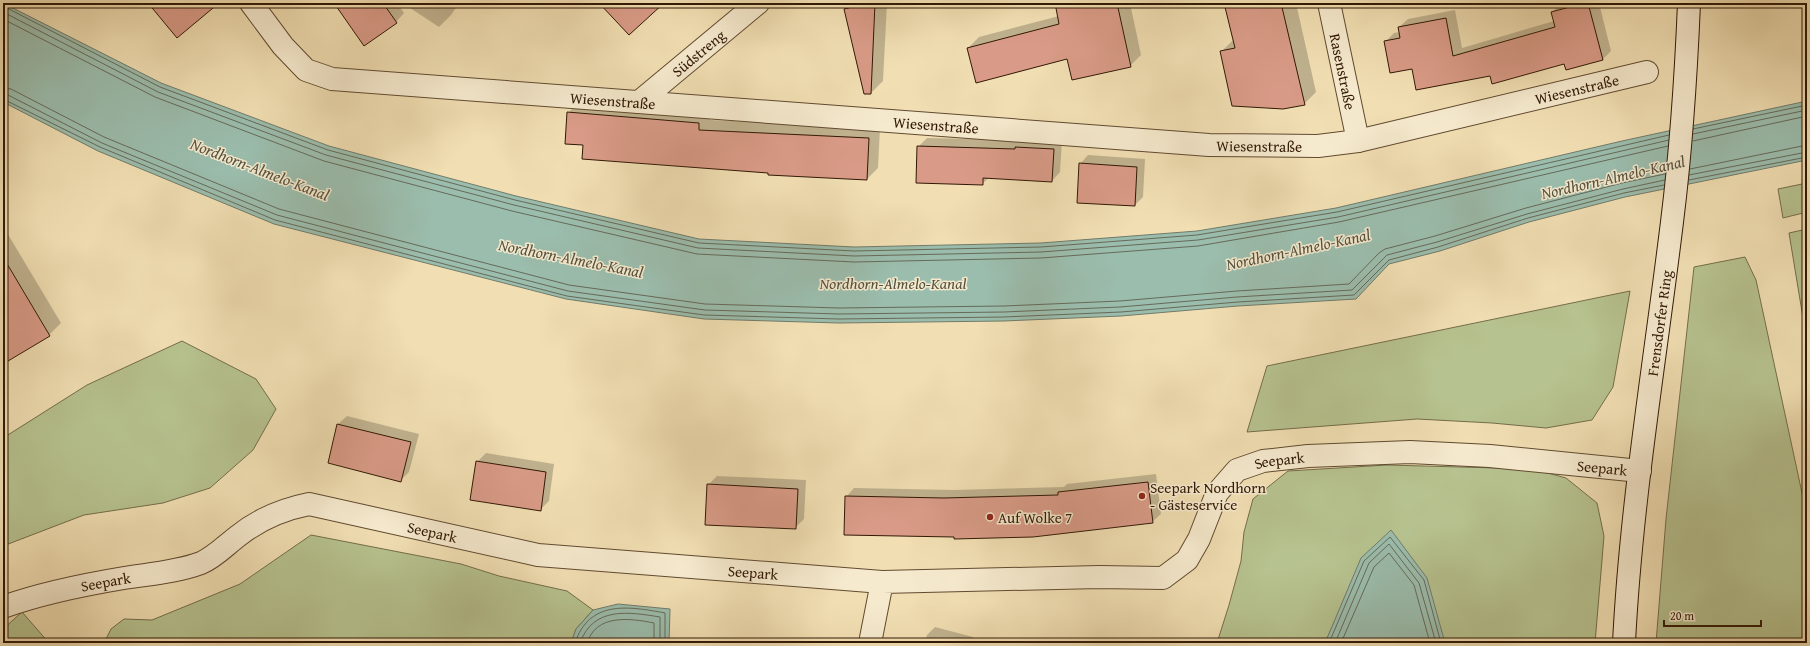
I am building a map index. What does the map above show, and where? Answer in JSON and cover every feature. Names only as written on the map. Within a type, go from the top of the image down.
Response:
[{"type":"street","name":"Wiesenstraße","points":[[251,3],[283,46],[306,70],[332,79],[1209,145],[1318,146],[1358,141],[1647,72]]},
{"type":"street","name":"Südstreng","points":[[639,102],[758,3]]},
{"type":"street","name":"Rasenstraße","points":[[1329,3],[1358,141]]},
{"type":"street","name":"Frensdorfer Ring","points":[[1624,643],[1627,576],[1672,220],[1685,87],[1689,3]]},
{"type":"street","name":"Seepark","points":[[3,608],[40,594],[179,569],[202,562],[217,554],[239,535],[270,517],[290,508],[309,504],[538,555],[882,582],[1099,577],[1163,578],[1187,560],[1199,539],[1217,493],[1237,470],[1263,461],[1308,456],[1410,452],[1490,456],[1640,471]]},
{"type":"street","points":[[870,643],[882,582]]},
{"type":"green space","points":[[1807,183],[1807,212],[1783,218],[1778,189]]},
{"type":"green space","points":[[1807,229],[1807,342],[1789,233]]},
{"type":"green space","points":[[1745,257],[1756,280],[1807,516],[1807,643],[1656,643],[1666,519],[1694,267]]},
{"type":"green space","points":[[1630,291],[1613,387],[1592,420],[1546,428],[1492,423],[1417,419],[1247,432],[1267,366]]},
{"type":"green space","points":[[182,341],[256,379],[276,409],[253,450],[210,488],[163,503],[84,515],[3,546],[3,438],[87,385]]},
{"type":"green space","points":[[1387,465],[1533,469],[1566,478],[1597,503],[1604,536],[1595,643],[1445,643],[1445,640],[1339,612],[1325,643],[1217,643],[1241,561],[1244,532],[1253,499],[1288,471]]},
{"type":"green space","points":[[311,535],[461,564],[499,576],[567,591],[593,610],[576,629],[571,643],[104,643],[111,629],[124,619],[152,620],[240,584]]},
{"type":"green space","points":[[22,612],[49,643],[3,643],[3,629]]},
{"type":"water","name":"Nordhorn-Almelo-Kanal","points":[[3,3],[161,83],[329,146],[516,196],[699,239],[854,247],[1041,243],[1197,231],[1336,208],[1622,141],[1807,101],[1807,160],[1625,197],[1529,222],[1440,251],[1389,264],[1356,299],[1238,306],[1121,316],[1004,321],[839,323],[704,319],[566,299],[274,224],[98,151],[3,102]]},
{"type":"water","points":[[1391,530],[1427,578],[1445,643],[1325,643],[1361,558]]},
{"type":"water","points":[[618,604],[670,609],[669,643],[571,643],[576,629],[593,610]]},
{"type":"building","points":[[148,3],[219,3],[177,38]]},
{"type":"building","points":[[334,3],[383,3],[397,23],[364,46]]},
{"type":"building","points":[[599,3],[664,3],[629,35]]},
{"type":"building","points":[[875,3],[871,94],[864,94],[844,9]]},
{"type":"building","points":[[1055,3],[1117,3],[1131,67],[1072,80],[1067,59],[976,83],[967,48],[1059,24]]},
{"type":"building","points":[[1224,3],[1281,3],[1305,105],[1283,109],[1232,106],[1220,51],[1235,48]]},
{"type":"building","points":[[1588,3],[1603,60],[1566,70],[1564,64],[1492,84],[1490,76],[1416,90],[1412,69],[1390,73],[1384,41],[1400,38],[1398,27],[1446,18],[1453,56],[1555,27],[1551,12]]},
{"type":"building","points":[[567,112],[699,123],[699,130],[869,138],[867,180],[768,175],[768,173],[582,159],[583,145],[565,144]]},
{"type":"building","points":[[917,146],[1054,149],[1052,182],[983,178],[983,185],[916,183]]},
{"type":"building","points":[[1079,163],[1137,167],[1135,206],[1077,203]]},
{"type":"building","points":[[3,257],[50,336],[3,364]]},
{"type":"building","points":[[337,424],[411,442],[401,482],[328,463]]},
{"type":"building","points":[[476,461],[546,472],[541,511],[470,500]]},
{"type":"building","points":[[1148,482],[1153,523],[1033,537],[954,539],[954,537],[844,535],[845,496],[944,498],[1058,495],[1058,492]]},
{"type":"building","points":[[707,484],[798,489],[796,529],[705,525]]},
{"type":"place","name":"Seepark Nordhorn - Gästeservice","points":[[1142,496]]},
{"type":"place","name":"Auf Wolke 7","points":[[990,517]]}]
